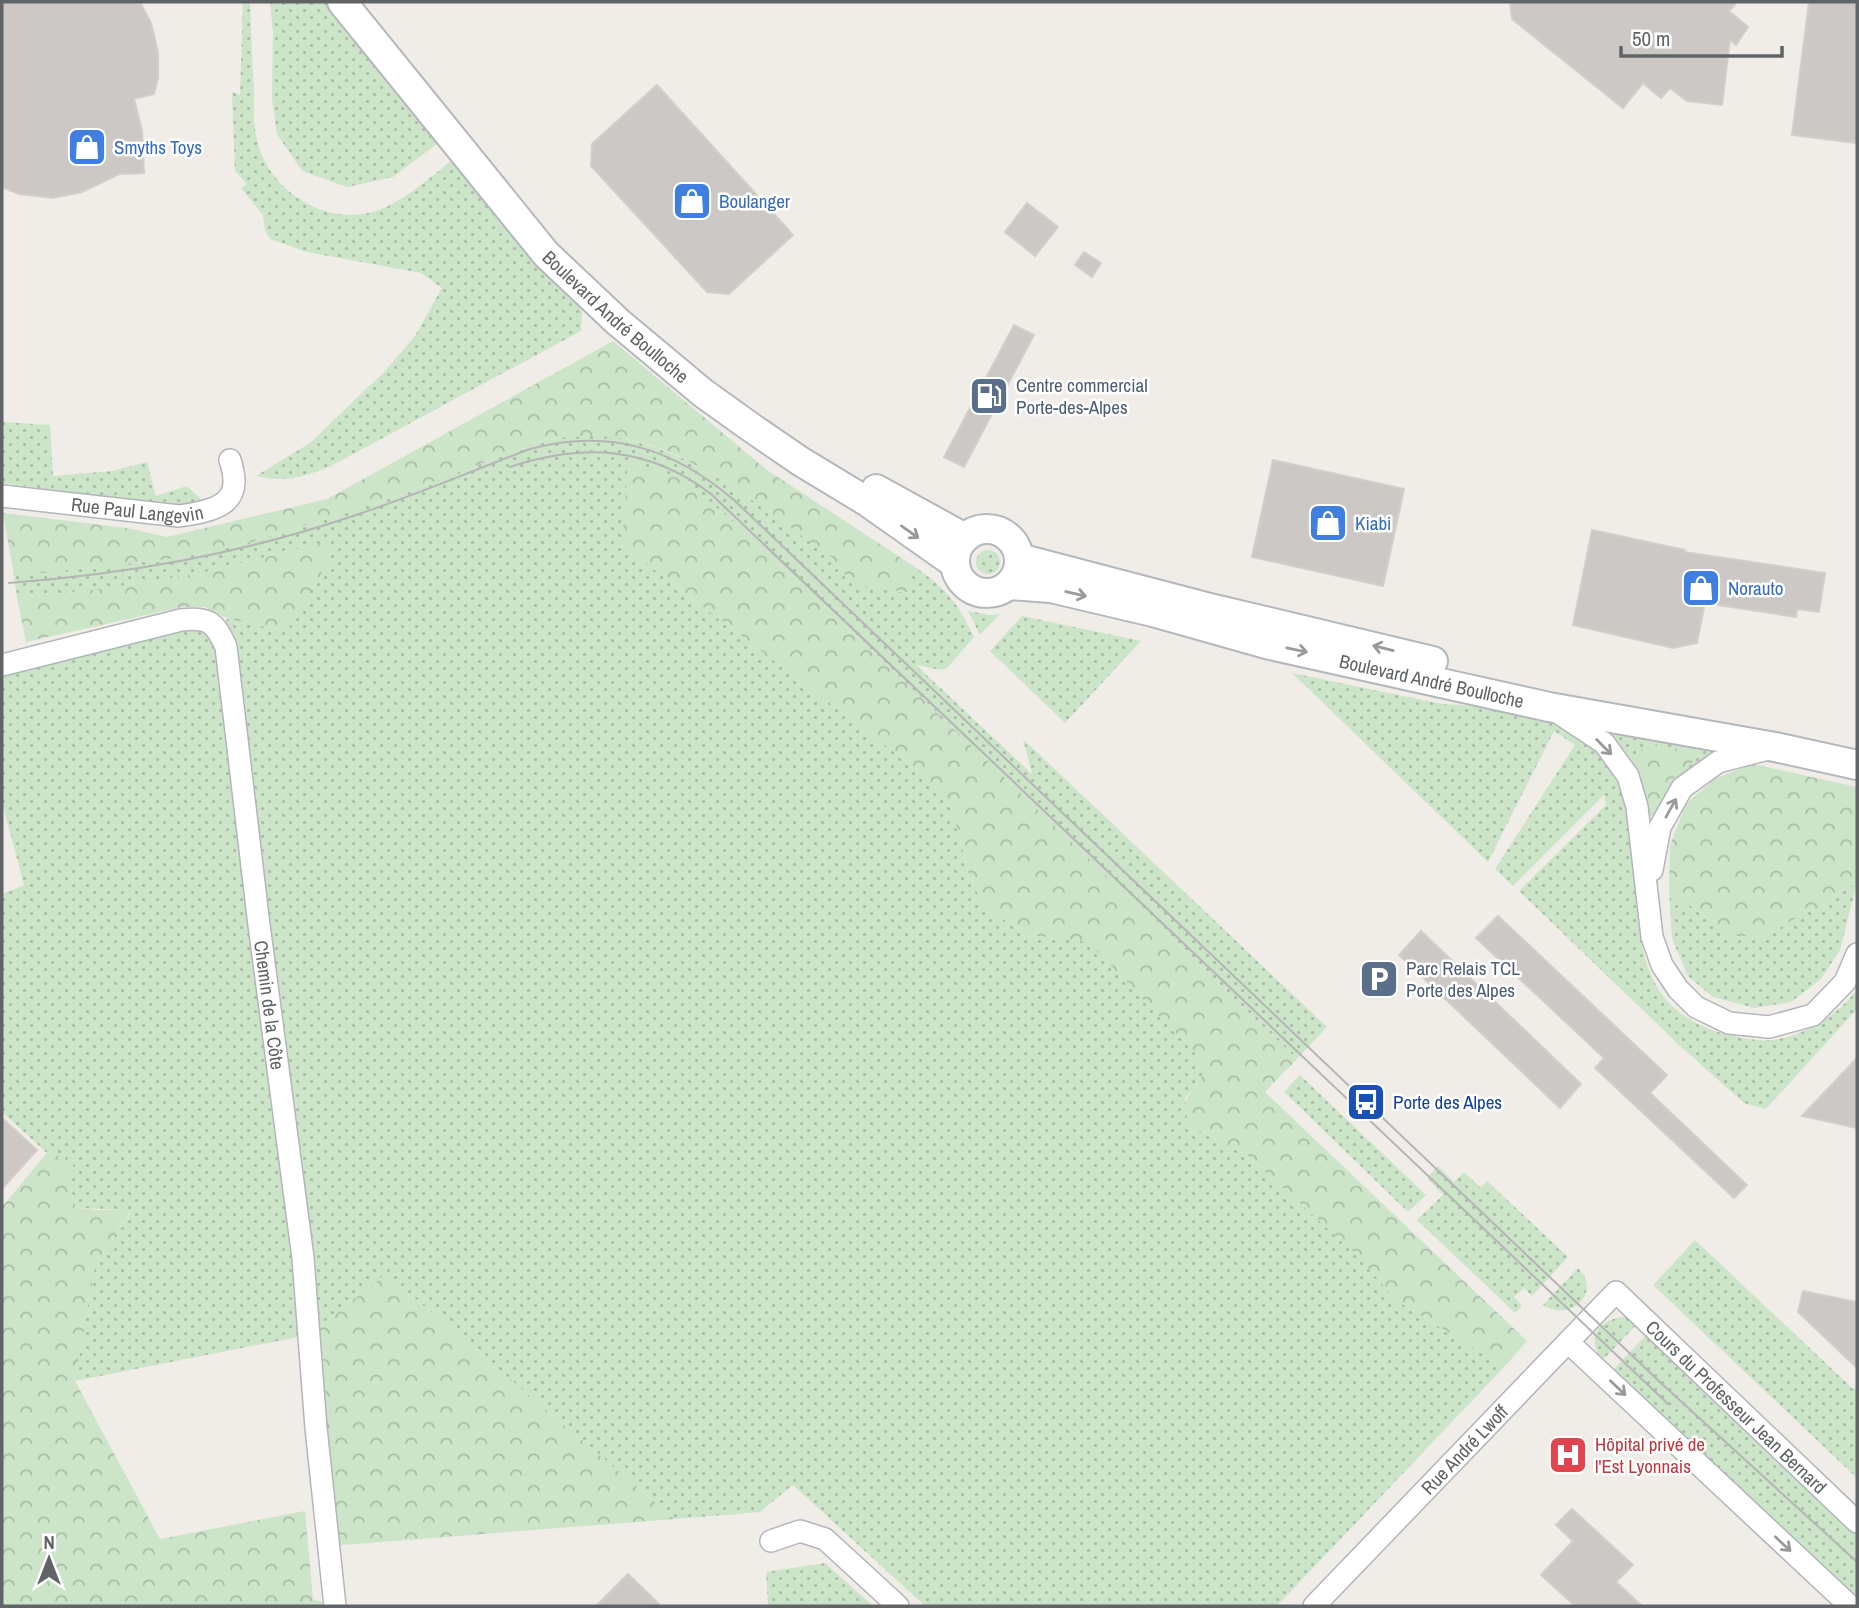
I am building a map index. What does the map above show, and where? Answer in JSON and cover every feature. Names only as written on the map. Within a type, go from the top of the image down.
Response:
[{"type":"main road","name":"Boulevard André Boulloche","points":[[342,2],[483,166],[546,254],[618,322],[703,393],[800,461],[866,501],[960,551],[963,583],[975,592],[996,592],[1009,585],[1051,588],[1153,612],[1270,645],[1549,707],[1775,747],[1857,765]]},
{"type":"main road","name":"Boulevard André Boulloche","points":[[365,2],[447,122]]},
{"type":"main road","points":[[960,551],[984,529],[998,531],[1015,545],[1019,558],[1018,570],[1009,585]]},
{"type":"main road","name":"Boulevard André Boulloche","points":[[1019,558],[1206,607],[1533,685],[1857,747]]},
{"type":"street","name":"Rue Paul Langevin","points":[[2,496],[180,516],[207,511],[227,502],[233,493],[234,472],[230,460]]},
{"type":"street","name":"Chemin de la Côte","points":[[2,665],[181,620],[201,618],[217,627],[226,647],[303,1258],[315,1415],[335,1606]]},
{"type":"street","points":[[1549,707],[1604,743],[1628,776],[1637,807],[1652,937],[1662,965],[1678,989],[1696,1007],[1729,1023],[1769,1027],[1813,1015],[1845,982],[1857,954]]},
{"type":"street","points":[[1648,896],[1660,827],[1682,788],[1718,762],[1775,747]]},
{"type":"street","name":"Rue André Lwoff","points":[[1314,1606],[1616,1292]]},
{"type":"street","name":"Cours du Professeur Jean Bernard","points":[[1616,1292],[1857,1522]]},
{"type":"street","points":[[1568,1342],[1850,1606]]},
{"type":"street","points":[[771,1541],[800,1531],[825,1539],[898,1606]]},
{"type":"green space","points":[[243,2],[250,2],[256,135],[272,174],[287,189],[304,202],[323,210],[344,215],[365,214],[404,197],[455,158],[582,311],[581,331],[329,467],[284,479],[256,476],[310,443],[385,371],[415,336],[442,288],[421,273],[307,252],[270,239],[265,230],[263,215],[241,188],[247,184],[235,171],[232,92],[240,95]]},
{"type":"green space","points":[[270,2],[325,2],[359,35],[442,140],[393,177],[347,187],[302,171],[277,134],[272,99],[273,33]]},
{"type":"green space","points":[[613,341],[767,470],[912,565],[912,592],[899,592],[889,587],[856,588],[830,556],[719,476],[715,477],[695,464],[654,446],[633,440],[590,436],[543,440],[394,497],[252,542],[178,558],[14,576],[3,513],[127,528],[167,537],[327,499]]},
{"type":"green space","points":[[2,422],[50,425],[53,476],[112,471],[147,462],[156,496],[187,486],[203,501],[202,505],[144,502],[2,483]]},
{"type":"green space","points":[[605,435],[663,450],[715,477],[719,476],[830,556],[856,588],[889,587],[899,592],[912,592],[912,565],[933,581],[962,613],[974,637],[947,668],[941,670],[916,665],[1032,774],[1023,739],[1327,1027],[1297,1059],[876,654],[721,511],[622,545],[926,776],[952,808],[968,871],[982,902],[1028,935],[1080,940],[1095,948],[1197,1055],[1203,1075],[1185,1098],[1189,1125],[1247,1155],[1359,1257],[1396,1300],[1504,1367],[1277,1606],[925,1606],[793,1485],[760,1512],[675,1519],[386,1274],[308,1335],[75,1381],[95,1265],[132,1210],[76,1208],[70,1187],[73,1161],[47,1153],[2,1112],[2,894],[24,885],[2,802],[2,665],[181,620],[217,627],[228,619],[286,631],[327,564],[326,542],[202,573],[109,588],[17,598],[14,576],[178,558],[252,542],[394,497],[543,440]]},
{"type":"green space","points":[[628,462],[681,479],[721,511],[876,654],[1297,1059],[1265,1092],[1527,1341],[1504,1367],[1396,1300],[1359,1257],[1247,1155],[1189,1125],[1187,1098],[1203,1075],[1197,1055],[1095,949],[1080,940],[1028,935],[981,902],[968,871],[952,808],[926,776],[622,545]]},
{"type":"green space","points":[[326,542],[327,564],[286,631],[228,619],[205,607],[182,607],[26,642],[17,598],[109,588],[202,573]]},
{"type":"green space","points":[[988,550],[997,553],[1000,562],[997,571],[988,574],[979,571],[976,562],[979,553]]},
{"type":"green space","points":[[968,611],[989,615],[1000,614],[980,635]]},
{"type":"green space","points":[[1022,616],[1141,641],[1065,723],[990,651]]},
{"type":"green space","points":[[1292,673],[1437,703],[1479,706],[1527,715],[1571,731],[1593,746],[1618,783],[1630,826],[1638,918],[1646,961],[1664,997],[1699,1025],[1757,1040],[1771,1040],[1785,1038],[1813,1026],[1838,1009],[1857,989],[1857,1009],[1766,1109],[1744,1103],[1679,1045],[1519,891],[1606,805],[1604,795],[1513,886],[1495,869],[1575,745],[1554,731],[1488,862]]},
{"type":"green space","points":[[1610,728],[1725,749],[1669,793],[1675,773],[1686,769],[1649,740],[1632,762],[1610,738]]},
{"type":"green space","points":[[1649,740],[1664,752],[1688,745],[1696,758],[1686,769],[1675,773],[1669,793],[1653,815],[1647,817],[1643,787],[1632,762]]},
{"type":"green space","points":[[1753,764],[1857,787],[1857,883],[1765,936],[1732,936],[1669,890],[1670,845],[1686,804],[1716,778]]},
{"type":"green space","points":[[1857,883],[1840,950],[1821,979],[1791,1002],[1754,1008],[1713,997],[1688,976],[1672,939],[1669,890],[1732,936],[1765,936]]},
{"type":"green space","points":[[1300,1075],[1426,1195],[1408,1212],[1284,1092]]},
{"type":"green space","points":[[47,1153],[74,1161],[70,1187],[76,1208],[132,1209],[95,1265],[75,1381],[160,1539],[305,1511],[313,1599],[322,1602],[323,1606],[2,1606],[2,1207]]},
{"type":"green space","points":[[1438,1166],[1454,1182],[1464,1172],[1481,1188],[1487,1181],[1568,1257],[1532,1296],[1524,1288],[1514,1297],[1522,1306],[1515,1313],[1417,1220],[1443,1195],[1427,1178]]},
{"type":"green space","points":[[1695,1240],[1852,1388],[1857,1389],[1857,1478],[1653,1285]]},
{"type":"green space","points":[[1578,1268],[1585,1277],[1587,1286],[1580,1302],[1573,1308],[1564,1310],[1554,1310],[1543,1305]]},
{"type":"green space","points":[[386,1274],[675,1519],[329,1546],[308,1335]]},
{"type":"green space","points":[[1625,1317],[1637,1324],[1602,1361],[1595,1345],[1597,1331],[1607,1321]]},
{"type":"green space","points":[[1647,1334],[1857,1533],[1857,1602],[1612,1371]]},
{"type":"green space","points":[[825,1563],[873,1606],[768,1606],[766,1572]]},
{"type":"building","points":[[2,2],[141,4],[151,23],[158,52],[158,78],[154,94],[134,99],[142,130],[144,173],[119,174],[82,192],[53,198],[19,194],[2,187]]},
{"type":"building","points":[[1510,2],[1737,2],[1729,11],[1748,27],[1736,45],[1730,40],[1722,105],[1687,101],[1670,88],[1661,98],[1643,83],[1623,108],[1512,19]]},
{"type":"building","points":[[1809,2],[1857,2],[1857,143],[1792,135]]},
{"type":"building","name":"Boulanger","points":[[657,85],[793,235],[729,294],[707,292],[591,166],[592,144]]},
{"type":"building","points":[[1027,203],[1058,227],[1035,256],[1005,232]]},
{"type":"building","points":[[1084,252],[1101,263],[1092,277],[1075,265]]},
{"type":"building","name":"Centre commercial Porte-des-Alpes","points":[[1014,325],[1034,335],[964,467],[944,457]]},
{"type":"building","name":"Kiabi","points":[[1273,460],[1404,489],[1383,586],[1252,557]]},
{"type":"building","name":"Norauto","points":[[1592,530],[1685,550],[1684,552],[1825,573],[1819,612],[1797,609],[1796,617],[1705,603],[1697,643],[1673,648],[1573,625]]},
{"type":"building","points":[[1498,916],[1667,1075],[1650,1093],[1747,1185],[1734,1198],[1595,1068],[1604,1058],[1476,938]]},
{"type":"building","points":[[1421,931],[1581,1084],[1560,1108],[1399,955]]},
{"type":"building","points":[[1857,1058],[1857,1128],[1802,1116]]},
{"type":"building","points":[[2,1118],[37,1150],[2,1189]]},
{"type":"building","points":[[1803,1291],[1857,1302],[1857,1368],[1798,1312]]},
{"type":"building","points":[[1572,1509],[1633,1565],[1616,1582],[1642,1606],[1575,1606],[1541,1575],[1573,1541],[1556,1525]]},
{"type":"building","points":[[628,1574],[661,1606],[596,1606]]},
{"type":"tram line","points":[[9,583],[138,568],[263,542],[370,510],[530,449],[559,443],[613,442],[639,447],[688,467],[734,500],[1662,1384],[1857,1562]]},
{"type":"tram line","points":[[510,467],[563,454],[614,453],[663,466],[711,494],[1668,1404]]},
{"type":"place","name":"Smyths Toys","points":[[87,147]]},
{"type":"place","name":"Boulanger","points":[[692,201]]},
{"type":"place","name":"Centre commercial Porte-des-Alpes","points":[[989,396]]},
{"type":"place","name":"Kiabi","points":[[1328,523]]},
{"type":"place","name":"Norauto","points":[[1701,588]]},
{"type":"place","name":"Parc Relais TCL Porte des Alpes","points":[[1379,979]]},
{"type":"place","name":"Porte des Alpes","points":[[1366,1102]]},
{"type":"place","name":"Hôpital privé de l'Est Lyonnais","points":[[1568,1455]]}]
